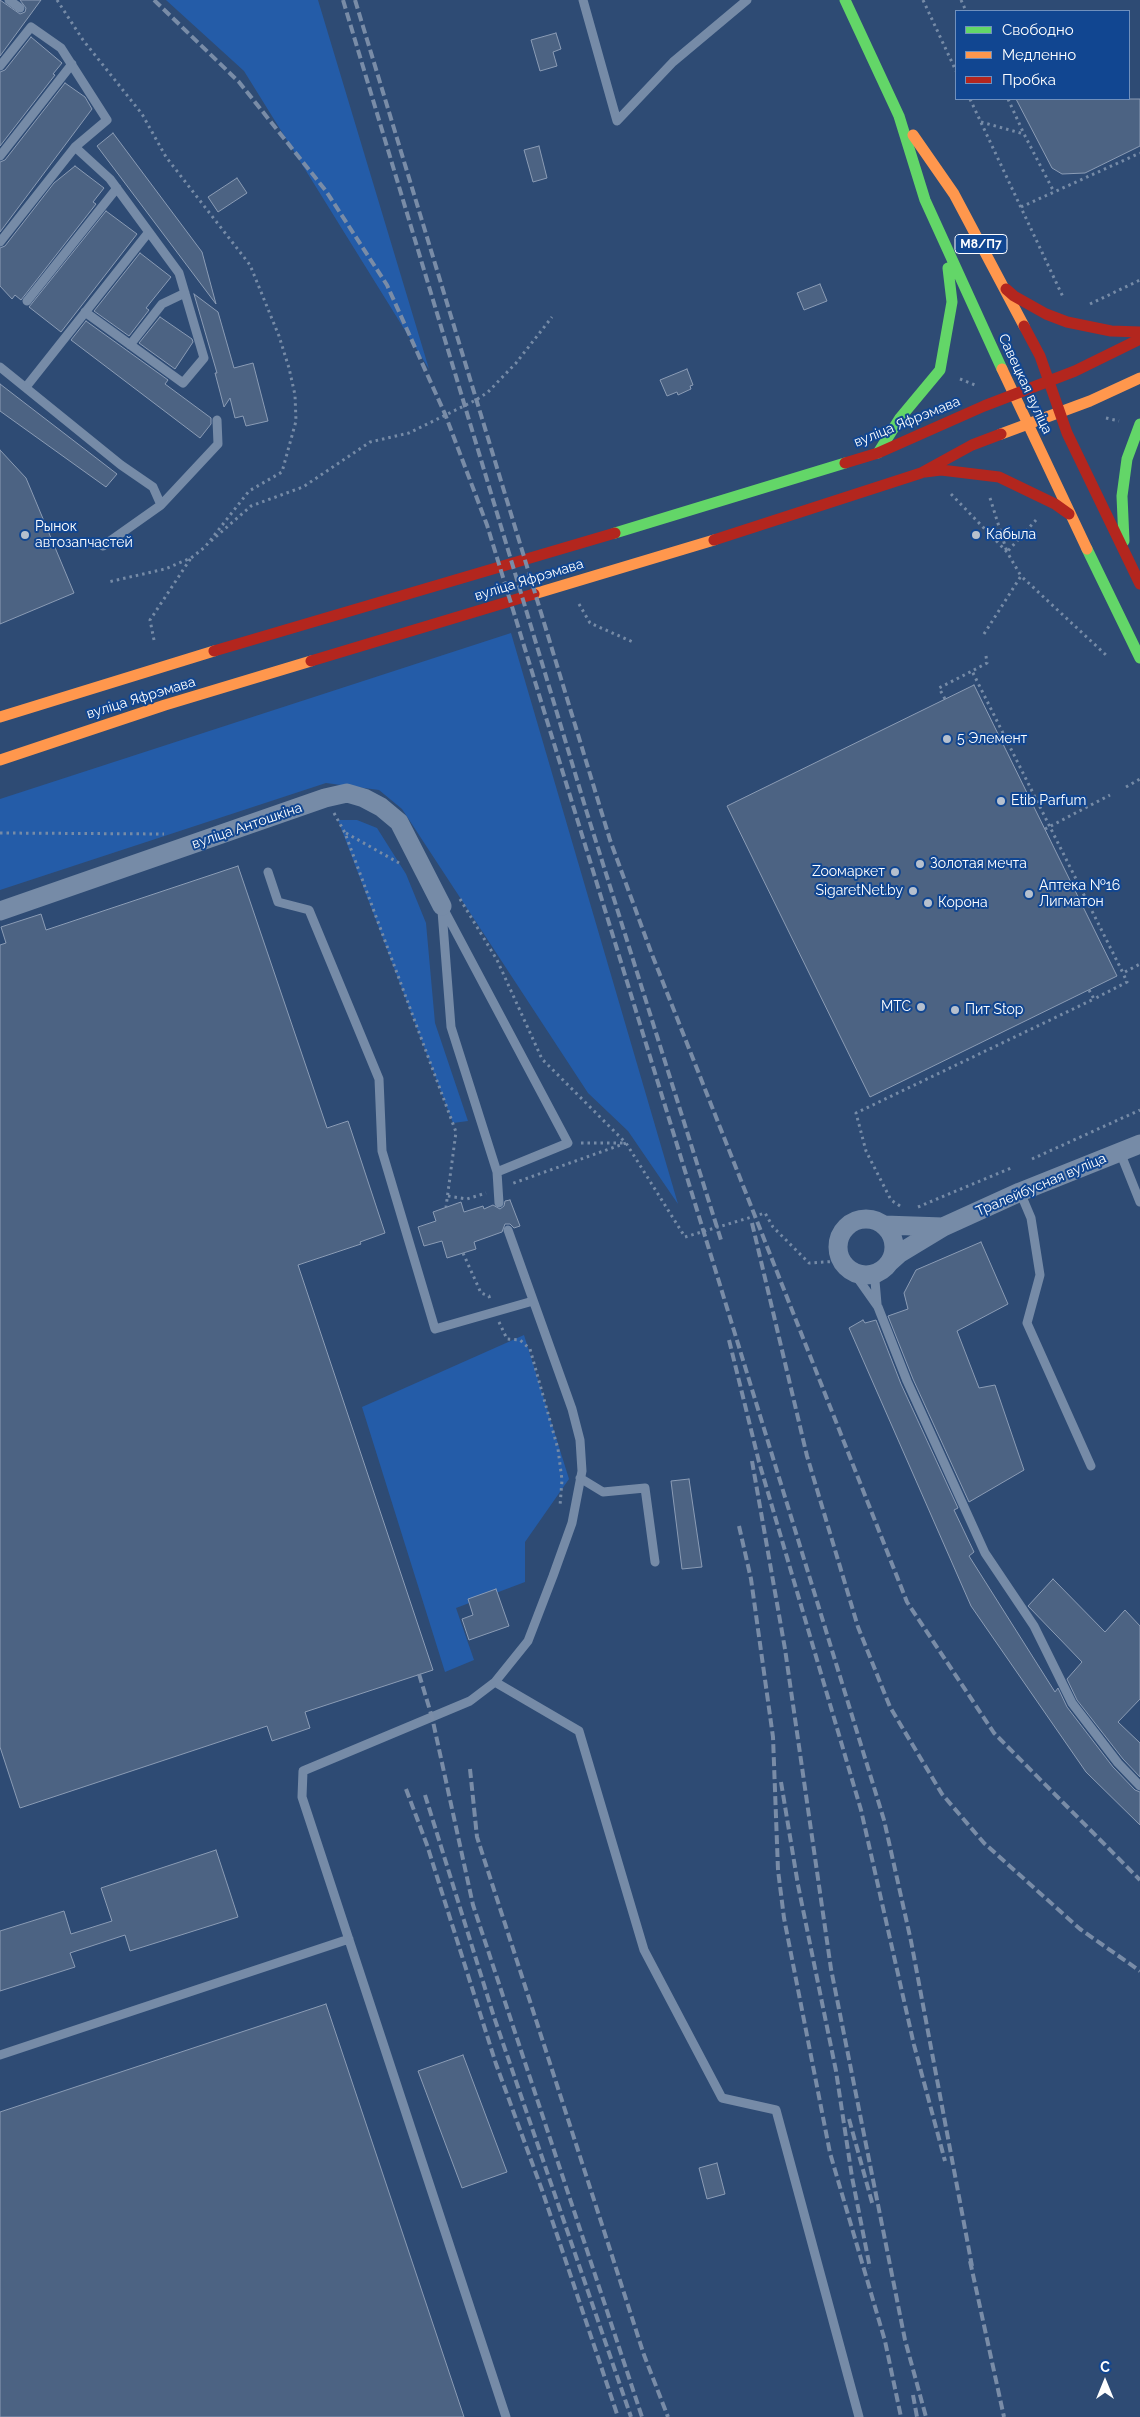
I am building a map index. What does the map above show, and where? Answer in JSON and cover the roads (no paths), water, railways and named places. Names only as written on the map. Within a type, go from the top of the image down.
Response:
[{"type":"main road","name":"Савецкая вуліца","points":[[845,0],[899,116],[925,200],[1027,425],[1140,658]]},
{"type":"main road","name":"Савецкая вуліца","points":[[899,116],[954,194],[1040,356],[1067,433],[1140,584]]},
{"type":"main road","points":[[878,453],[900,418],[940,370],[952,302],[942,237]]},
{"type":"main road","points":[[1004,287],[1014,296],[1046,314],[1068,322],[1111,331],[1140,332]]},
{"type":"main road","name":"вуліца Яфрэмава","points":[[0,718],[143,672],[636,527],[878,453],[1074,371],[1140,339]]},
{"type":"main road","name":"вуліца Яфрэмава","points":[[0,760],[165,706],[790,517],[921,473],[972,445],[1060,412],[1140,378]]},
{"type":"main road","points":[[1124,552],[1122,496],[1127,459],[1140,424]]},
{"type":"main road","points":[[921,473],[942,470],[999,477],[1055,504],[1069,514]]},
{"type":"main road","points":[[636,527],[630,534],[630,545],[635,557],[645,560]]},
{"type":"street","name":"вуліца Антошкіна","points":[[0,911],[325,798],[347,793],[364,798],[381,807],[399,822],[442,906]]},
{"type":"street","name":"Тралейбусная вуліца","points":[[886,1267],[900,1253],[943,1227],[1020,1192],[1140,1144]]},
{"type":"street","points":[[871,1219],[884,1225],[892,1236],[895,1249],[886,1267],[867,1276],[847,1267],[838,1252],[839,1238],[846,1227],[858,1220],[871,1219]]},
{"type":"street","name":"Тралейбусная вуліца","points":[[884,1225],[943,1227]]},
{"type":"lane","points":[[9,0],[20,8]]},
{"type":"lane","points":[[583,0],[617,121],[673,62],[747,0]]},
{"type":"lane","points":[[0,66],[30,27],[61,48],[107,120],[75,147],[0,242]]},
{"type":"lane","points":[[0,156],[72,64]]},
{"type":"lane","points":[[75,147],[110,179],[179,273],[204,358],[183,383],[85,312]]},
{"type":"lane","points":[[27,301],[117,188]]},
{"type":"lane","points":[[26,387],[148,233]]},
{"type":"lane","points":[[130,345],[162,304],[185,293]]},
{"type":"lane","points":[[0,367],[121,465],[153,487],[161,505]]},
{"type":"lane","points":[[103,546],[161,505],[218,444],[217,420]]},
{"type":"lane","points":[[268,872],[278,902],[310,910],[379,1079],[382,1151],[435,1329],[533,1301]]},
{"type":"lane","points":[[442,906],[568,1143],[497,1172]]},
{"type":"lane","points":[[442,906],[451,1027],[497,1172],[499,1203]]},
{"type":"lane","points":[[1120,1152],[1140,1202]]},
{"type":"lane","points":[[1020,1192],[1031,1218],[1040,1275],[1026,1323],[1091,1466]]},
{"type":"lane","points":[[506,2417],[302,1797],[303,1771],[470,1701],[495,1682],[528,1641],[572,1523],[580,1478],[580,1440],[572,1409],[508,1230]]},
{"type":"lane","points":[[847,1267],[878,1307]]},
{"type":"lane","points":[[886,1267],[875,1281],[878,1307],[907,1381],[985,1553],[1034,1626],[1072,1702],[1118,1763],[1140,1786]]},
{"type":"lane","points":[[580,1478],[603,1492],[645,1488],[655,1562]]},
{"type":"lane","points":[[495,1682],[579,1731],[644,1950],[722,2098],[776,2110],[859,2417]]},
{"type":"lane","points":[[0,2055],[349,1939]]},
{"type":"railway","points":[[154,0],[239,82],[326,191],[387,285],[445,414],[487,525],[884,1820],[911,1941],[972,2266]]},
{"type":"railway","points":[[343,0],[587,813],[721,1240]]},
{"type":"railway","points":[[355,0],[610,840],[651,952],[907,1602],[994,1733],[1140,1880]]},
{"type":"railway","points":[[752,1223],[807,1456],[858,1627],[890,1707],[942,1794],[984,1843],[1080,1929],[1140,1971]]},
{"type":"railway","points":[[729,1340],[759,1462],[861,1810],[914,2045],[945,2161]]},
{"type":"railway","points":[[752,1461],[785,1649],[831,1969],[905,2340],[926,2417]]},
{"type":"railway","points":[[739,1526],[751,1579],[773,1737],[778,1870],[784,1918],[830,2153],[885,2341],[901,2417]]},
{"type":"railway","points":[[419,1674],[432,1717],[473,1905],[642,2417]]},
{"type":"railway","points":[[470,1769],[477,1837],[644,2355],[668,2417]]},
{"type":"railway","points":[[781,1782],[798,1885],[836,2071],[852,2177],[870,2268]]},
{"type":"railway","points":[[406,1789],[427,1845],[496,2064],[542,2190],[618,2417]]},
{"type":"railway","points":[[425,1795],[494,2017],[631,2417]]},
{"type":"railway","points":[[849,2119],[873,2206]]},
{"type":"railway","points":[[970,2261],[1004,2417]]},
{"type":"railway","points":[[913,2395],[917,2417]]},
{"type":"place","name":"Рынок автозапчастей","points":[[25,535]]},
{"type":"place","name":"Кабыла","points":[[976,535]]},
{"type":"place","name":"5 Элемент","points":[[947,739]]},
{"type":"place","name":"Etib Parfum","points":[[1001,801]]},
{"type":"place","name":"Золотая мечта","points":[[920,864]]},
{"type":"place","name":"Zooмаркет","points":[[895,872]]},
{"type":"place","name":"SigaretNet.by","points":[[913,891]]},
{"type":"place","name":"Аптека №16 Лигматон","points":[[1029,894]]},
{"type":"place","name":"Корона","points":[[928,903]]},
{"type":"place","name":"МТС","points":[[921,1007]]},
{"type":"place","name":"Пит Stop","points":[[955,1010]]}]
